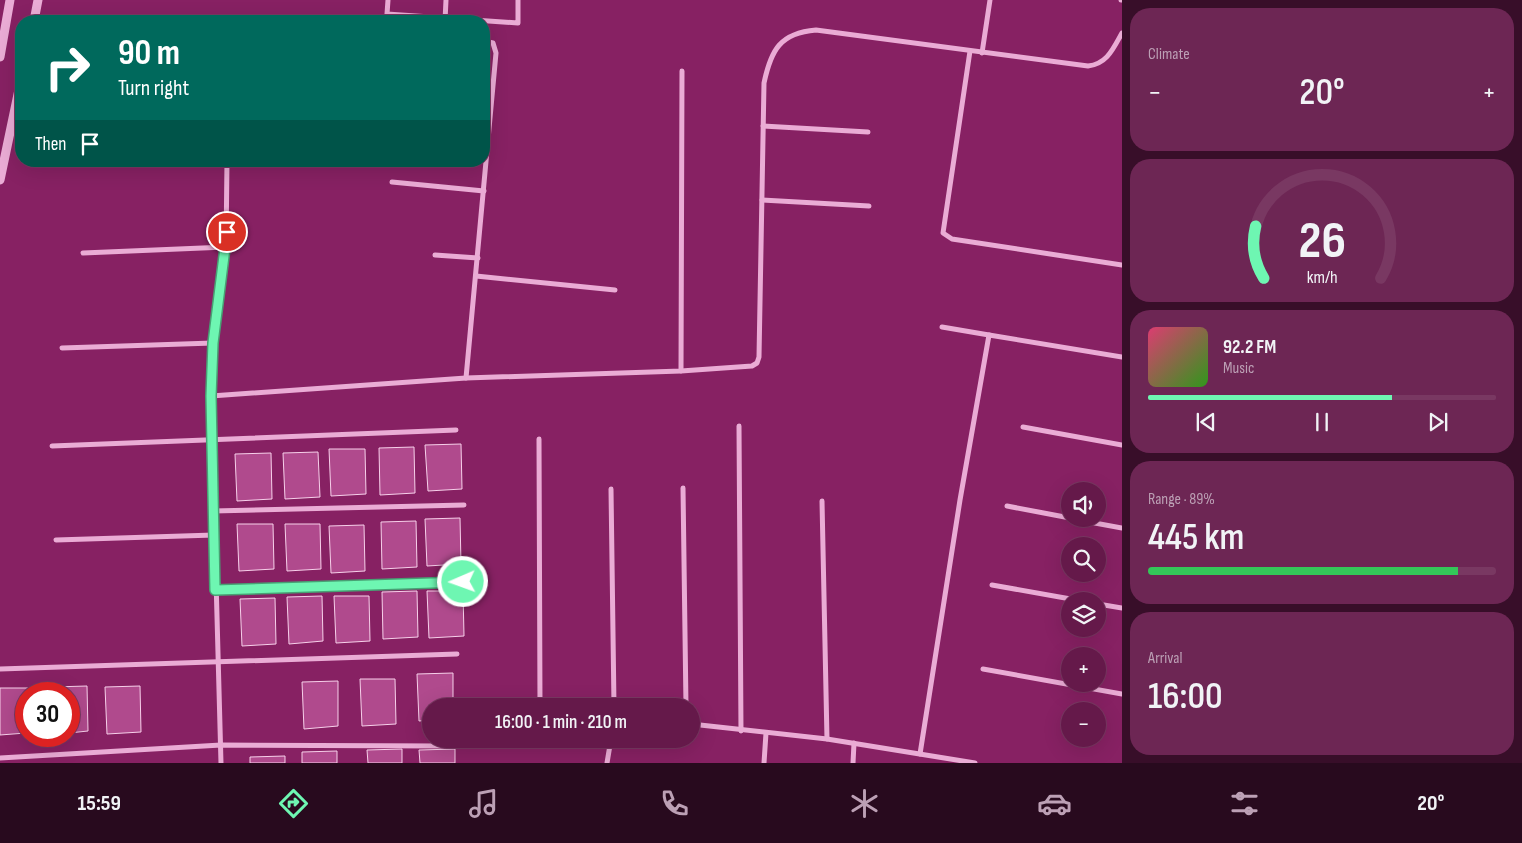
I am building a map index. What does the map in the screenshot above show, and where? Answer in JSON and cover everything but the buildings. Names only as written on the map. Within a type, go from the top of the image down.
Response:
[{"type":"street","points":[[0,57],[10,0]]},
{"type":"street","points":[[35,15],[38,0]]},
{"type":"street","points":[[388,0],[387,14],[399,15]]},
{"type":"street","points":[[445,15],[446,0]]},
{"type":"street","points":[[490,21],[518,23],[518,0]]},
{"type":"street","points":[[982,53],[990,0]]},
{"type":"street","points":[[211,396],[466,378],[681,371],[752,366],[757,363],[759,357],[764,83],[767,68],[777,46],[788,36],[799,31],[816,30],[1088,66],[1098,65],[1109,56],[1122,33]]},
{"type":"street","points":[[490,42],[493,43],[496,53],[490,131]]},
{"type":"street","points":[[970,51],[943,233],[952,239],[962,241],[1122,265]]},
{"type":"street","points":[[681,371],[682,71]]},
{"type":"street","points":[[0,180],[15,109]]},
{"type":"street","points":[[763,126],[868,132]]},
{"type":"street","points":[[221,763],[211,396],[213,343],[226,246],[227,167]]},
{"type":"street","points":[[466,378],[486,167]]},
{"type":"street","points":[[392,182],[484,191]]},
{"type":"street","points":[[762,200],[868,206]]},
{"type":"street","points":[[83,253],[226,246]]},
{"type":"street","points":[[436,255],[478,258]]},
{"type":"street","points":[[476,276],[615,290]]},
{"type":"street","points":[[942,327],[1122,357]]},
{"type":"street","points":[[920,754],[960,500],[990,335]]},
{"type":"street","points":[[62,348],[213,343]]},
{"type":"street","points":[[739,426],[741,731]]},
{"type":"street","points":[[1022,427],[1122,445]]},
{"type":"street","points":[[52,446],[456,430]]},
{"type":"street","points":[[539,439],[540,698]]},
{"type":"street","points":[[683,488],[686,698]]},
{"type":"street","points":[[611,490],[614,698]]},
{"type":"street","points":[[822,501],[827,739]]},
{"type":"street","points":[[213,511],[464,504]]},
{"type":"street","points":[[1007,506],[1061,516]]},
{"type":"street","points":[[1106,525],[1122,528]]},
{"type":"street","points":[[56,540],[214,535]]},
{"type":"street","points":[[215,590],[463,582]]},
{"type":"street","points":[[992,585],[1061,597]]},
{"type":"street","points":[[1106,605],[1122,608]]},
{"type":"street","points":[[0,669],[457,654]]},
{"type":"street","points":[[983,668],[1122,694]]},
{"type":"street","points":[[700,725],[827,739],[974,763]]},
{"type":"street","points":[[764,763],[766,733]]},
{"type":"street","points":[[853,763],[854,743]]},
{"type":"street","points":[[0,758],[221,745],[422,746]]},
{"type":"street","points":[[607,763],[610,748]]},
{"type":"route","points":[[227,232],[213,343],[211,396],[215,590],[463,582]]}]
